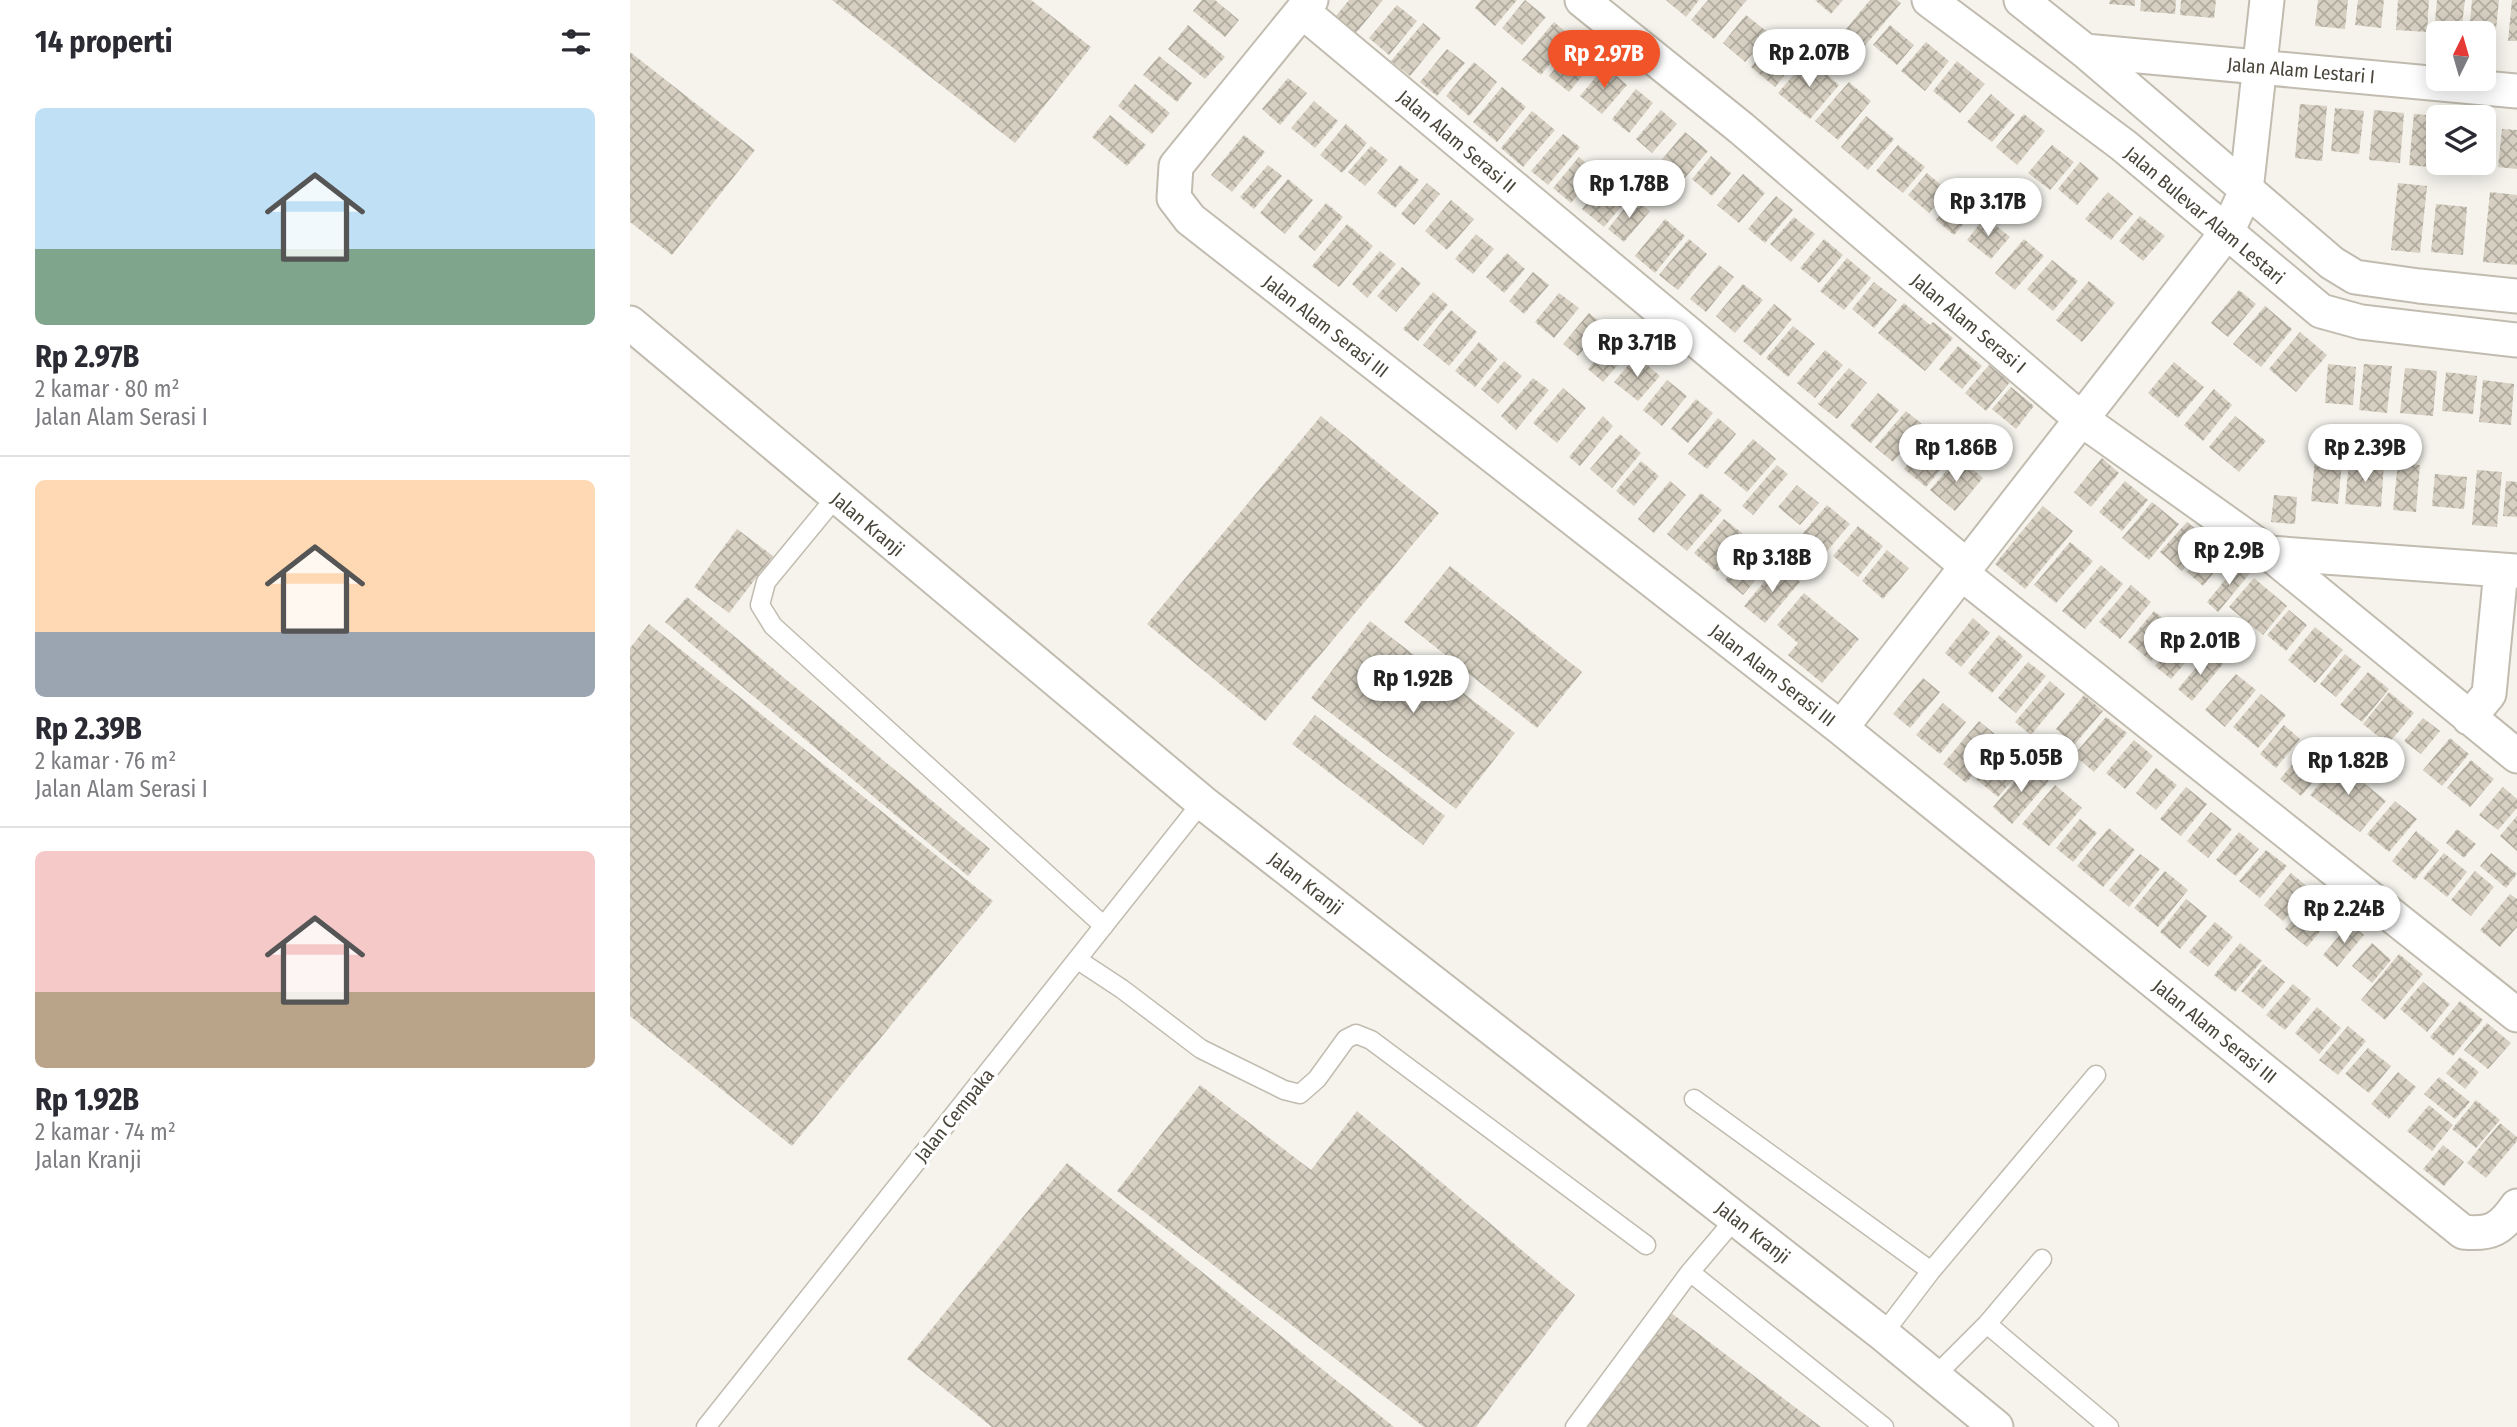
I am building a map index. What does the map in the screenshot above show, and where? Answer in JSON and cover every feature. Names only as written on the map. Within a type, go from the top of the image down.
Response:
[{"type":"street","name":"Jalan Alam Serasi I","points":[[1582,0],[1741,128],[2081,419],[2269,553],[2517,756]]},
{"type":"street","name":"Jalan Bulevar Alam Lestari","points":[[1929,0],[2123,145],[2322,311],[2361,322],[2517,340]]},
{"type":"street","points":[[2021,0],[2085,51],[2332,263],[2355,276],[2418,286],[2517,296]]},
{"type":"street","points":[[1841,728],[2227,232],[2246,191],[2267,0]]},
{"type":"street","name":"Jalan Alam Serasi II","points":[[1306,5],[1964,570],[2517,1015]]},
{"type":"street","name":"Jalan Alam Serasi III","points":[[1306,5],[1176,166],[1174,198],[1190,219],[1841,728],[2463,1231],[2484,1234],[2506,1222],[2517,1206]]},
{"type":"street","name":"Jalan Alam Lestari I","points":[[2085,51],[2517,91]]},
{"type":"street","name":"Jalan Kranji","points":[[630,323],[1202,802],[1883,1334],[1996,1427]]},
{"type":"street","points":[[2269,553],[2509,571],[2489,694],[2469,718]]},
{"type":"lane","points":[[836,497],[766,582],[760,605],[773,626],[1104,926]]},
{"type":"lane","name":"Jalan Cempaka","points":[[706,1427],[1202,802]]},
{"type":"lane","points":[[1078,960],[1122,989],[1201,1049],[1284,1090],[1300,1094],[1317,1079],[1346,1039],[1356,1034],[1371,1040],[1646,1245]]},
{"type":"lane","points":[[1883,1334],[1931,1271],[2096,1075]]},
{"type":"lane","points":[[1694,1099],[1931,1271]]},
{"type":"lane","points":[[1574,1427],[1690,1272],[1735,1219]]},
{"type":"lane","points":[[1934,1377],[1987,1324],[2042,1259]]},
{"type":"lane","points":[[1690,1272],[1884,1427]]},
{"type":"lane","points":[[1987,1324],[2109,1427]]},
{"type":"building","points":[[832,0],[1031,0],[1091,47],[1015,143]]},
{"type":"building","points":[[1202,0],[1215,0],[1239,20],[1225,37],[1193,11]]},
{"type":"building","points":[[1349,0],[1383,0],[1356,33],[1336,16]]},
{"type":"building","points":[[1481,0],[1517,0],[1495,26],[1475,8]]},
{"type":"building","points":[[1525,0],[1546,17],[1522,45],[1502,28]]},
{"type":"building","points":[[1666,0],[1699,0],[1686,17]]},
{"type":"building","points":[[1708,0],[1747,0],[1714,39],[1691,20]]},
{"type":"building","points":[[1815,0],[1843,0],[1831,14]]},
{"type":"building","points":[[1870,0],[1897,0],[1901,3],[1856,56],[1837,40]]},
{"type":"building","points":[[2110,0],[2135,0],[2135,6],[2109,4]]},
{"type":"building","points":[[2141,0],[2176,0],[2175,14],[2140,11]]},
{"type":"building","points":[[2181,0],[2216,0],[2214,18],[2180,15]]},
{"type":"building","points":[[2318,0],[2348,0],[2345,29],[2315,26]]},
{"type":"building","points":[[2358,0],[2384,0],[2381,28],[2355,25]]},
{"type":"building","points":[[2398,0],[2429,0],[2426,32],[2396,30]]},
{"type":"building","points":[[2437,0],[2465,0],[2462,21],[2435,21]]},
{"type":"building","points":[[2472,0],[2499,0],[2496,30],[2496,21],[2470,21]]},
{"type":"building","points":[[2512,0],[2517,0],[2517,41],[2508,41]]},
{"type":"building","points":[[1397,5],[1417,21],[1389,55],[1369,38]]},
{"type":"building","points":[[1746,15],[1770,34],[1745,62],[1723,43]]},
{"type":"building","points":[[1554,22],[1572,37],[1541,75],[1522,60]]},
{"type":"building","points":[[1423,23],[1441,38],[1410,76],[1391,61]]},
{"type":"building","points":[[1188,25],[1225,57],[1205,79],[1168,49]]},
{"type":"building","points":[[1890,25],[1914,45],[1897,65],[1873,45]]},
{"type":"building","points":[[1778,34],[1802,54],[1775,87],[1751,67]]},
{"type":"building","points":[[1926,42],[1949,61],[1925,91],[1901,71]]},
{"type":"building","points":[[1576,43],[1596,59],[1569,92],[1549,76]]},
{"type":"building","points":[[1447,49],[1465,63],[1437,96],[1420,82]]},
{"type":"building","points":[[630,52],[755,150],[672,255],[630,222]]},
{"type":"building","points":[[1159,56],[1192,83],[1177,102],[1143,75]]},
{"type":"building","points":[[1808,58],[1839,85],[1810,119],[1778,93]]},
{"type":"building","points":[[1957,61],[1985,84],[1960,113],[1933,91]]},
{"type":"building","points":[[1474,62],[1497,82],[1469,116],[1446,96]]},
{"type":"building","points":[[1605,66],[1627,85],[1602,114],[1580,96]]},
{"type":"building","points":[[1288,78],[1307,93],[1280,125],[1262,109]]},
{"type":"building","points":[[1849,82],[1871,101],[1838,140],[1815,121]]},
{"type":"building","points":[[1135,84],[1170,113],[1152,134],[1118,106]]},
{"type":"building","points":[[1502,87],[1526,107],[1497,142],[1473,122]]},
{"type":"building","points":[[1636,89],[1653,103],[1629,133],[1612,119]]},
{"type":"building","points":[[1991,94],[2015,115],[1992,142],[1967,122]]},
{"type":"building","points":[[1314,101],[1338,121],[1315,148],[1291,128]]},
{"type":"building","points":[[2300,104],[2327,106],[2322,161],[2295,158]]},
{"type":"building","points":[[2335,108],[2364,111],[2359,154],[2331,151]]},
{"type":"building","points":[[1661,110],[1677,124],[1652,153],[1636,139]]},
{"type":"building","points":[[2374,110],[2404,113],[2400,163],[2369,160]]},
{"type":"building","points":[[1532,111],[1555,130],[1523,167],[1501,148]]},
{"type":"building","points":[[2024,114],[2045,131],[2017,165],[1996,147]]},
{"type":"building","points":[[2414,114],[2426,115],[2426,167],[2409,165]]},
{"type":"building","points":[[1110,115],[1146,145],[1127,166],[1092,137]]},
{"type":"building","points":[[1866,116],[1894,139],[1868,170],[1841,147]]},
{"type":"building","points":[[1346,124],[1367,143],[1342,173],[1320,155]]},
{"type":"building","points":[[2502,129],[2517,130],[2517,169],[2498,167]]},
{"type":"building","points":[[1685,132],[1708,151],[1671,194],[1649,175]]},
{"type":"building","points":[[1563,134],[1580,147],[1548,185],[1531,171]]},
{"type":"building","points":[[1244,135],[1265,152],[1232,192],[1211,175]]},
{"type":"building","points":[[1898,145],[1925,167],[1903,193],[1876,171]]},
{"type":"building","points":[[2052,145],[2074,162],[2050,190],[2028,173]]},
{"type":"building","points":[[1371,146],[1388,160],[1365,186],[1348,172]]},
{"type":"building","points":[[1711,156],[1731,173],[1712,196],[1692,179]]},
{"type":"building","points":[[1579,157],[1596,172],[1571,203],[1553,188]]},
{"type":"building","points":[[2080,162],[2099,178],[2077,205],[2058,189]]},
{"type":"building","points":[[1268,165],[1282,176],[1254,209],[1240,197]]},
{"type":"building","points":[[1400,165],[1419,180],[1395,208],[1377,193]]},
{"type":"building","points":[[1927,173],[1948,191],[1929,213],[1908,195]]},
{"type":"building","points":[[1743,174],[1765,193],[1739,223],[1717,205]]},
{"type":"building","points":[[1610,175],[1632,194],[1604,227],[1582,209]]},
{"type":"building","points":[[1288,179],[1313,200],[1285,234],[1260,213]]},
{"type":"building","points":[[1427,183],[1440,194],[1414,225],[1401,214]]},
{"type":"building","points":[[2398,183],[2427,186],[2420,253],[2391,250]]},
{"type":"building","points":[[2108,192],[2133,214],[2111,240],[2085,219]]},
{"type":"building","points":[[2490,192],[2517,195],[2517,265],[2483,262]]},
{"type":"building","points":[[1958,194],[1976,209],[1954,235],[1936,220]]},
{"type":"building","points":[[1776,196],[1793,210],[1765,243],[1748,229]]},
{"type":"building","points":[[1633,198],[1650,211],[1624,242],[1608,229]]},
{"type":"building","points":[[1451,200],[1474,219],[1447,250],[1425,231]]},
{"type":"building","points":[[1326,203],[1343,217],[1315,251],[1298,237]]},
{"type":"building","points":[[2436,204],[2467,207],[2463,255],[2431,252]]},
{"type":"building","points":[[2140,216],[2165,236],[2143,261],[2119,241]]},
{"type":"building","points":[[1794,217],[1815,234],[1791,262],[1770,244]]},
{"type":"building","points":[[1985,217],[2010,237],[1991,259],[1967,240]]},
{"type":"building","points":[[1665,219],[1685,236],[1655,273],[1635,256]]},
{"type":"building","points":[[1347,224],[1373,246],[1339,287],[1312,266]]},
{"type":"building","points":[[1476,234],[1494,249],[1473,274],[1455,259]]},
{"type":"building","points":[[1689,239],[1707,254],[1678,290],[1659,275]]},
{"type":"building","points":[[1824,239],[1843,255],[1819,283],[1800,268]]},
{"type":"building","points":[[2024,239],[2044,256],[2015,290],[1995,273]]},
{"type":"building","points":[[1380,251],[1396,264],[1367,298],[1352,284]]},
{"type":"building","points":[[1507,253],[1525,269],[1504,293],[1486,277]]},
{"type":"building","points":[[1847,258],[1871,278],[1844,310],[1820,291]]},
{"type":"building","points":[[2052,260],[2078,281],[2053,311],[2027,289]]},
{"type":"building","points":[[1719,265],[1734,277],[1706,312],[1690,299]]},
{"type":"building","points":[[1402,267],[1421,283],[1396,312],[1377,296]]},
{"type":"building","points":[[1533,272],[1549,285],[1524,314],[1509,301]]},
{"type":"building","points":[[2089,281],[2115,303],[2082,342],[2056,320]]},
{"type":"building","points":[[1874,282],[1897,300],[1874,328],[1852,309]]},
{"type":"building","points":[[1743,284],[1763,300],[1735,333],[1716,316]]},
{"type":"building","points":[[2239,290],[2256,304],[2228,337],[2211,323]]},
{"type":"building","points":[[1433,292],[1448,305],[1418,341],[1403,329]]},
{"type":"building","points":[[1559,293],[1579,308],[1554,338],[1535,322]]},
{"type":"building","points":[[1904,303],[1930,325],[1933,322],[1953,338],[1925,371],[1878,333]]},
{"type":"building","points":[[1774,304],[1792,319],[1761,356],[1743,341]]},
{"type":"building","points":[[2265,306],[2292,329],[2261,367],[2233,344]]},
{"type":"building","points":[[1451,310],[1477,332],[1449,366],[1423,345]]},
{"type":"building","points":[[1589,313],[1604,325],[1578,356],[1563,344]]},
{"type":"building","points":[[1793,326],[1815,344],[1788,377],[1766,358]]},
{"type":"building","points":[[2300,332],[2327,355],[2296,392],[2269,369]]},
{"type":"building","points":[[1617,334],[1633,347],[1603,382],[1588,369]]},
{"type":"building","points":[[1479,342],[1498,359],[1475,387],[1455,371]]},
{"type":"building","points":[[1958,346],[1982,366],[1962,389],[1939,369]]},
{"type":"building","points":[[1825,350],[1843,365],[1815,398],[1797,383]]},
{"type":"building","points":[[1636,356],[1660,376],[1638,401],[1614,382]]},
{"type":"building","points":[[1504,361],[1522,376],[1498,404],[1481,389]]},
{"type":"building","points":[[2174,362],[2204,387],[2178,418],[2148,393]]},
{"type":"building","points":[[2328,364],[2356,367],[2353,405],[2325,403]]},
{"type":"building","points":[[2364,364],[2392,366],[2387,413],[2359,410]]},
{"type":"building","points":[[1989,365],[2010,382],[1986,411],[1965,393]]},
{"type":"building","points":[[1849,368],[1867,383],[1837,419],[1818,404]]},
{"type":"building","points":[[2405,368],[2437,371],[2433,416],[2400,413]]},
{"type":"building","points":[[2446,372],[2477,376],[2473,414],[2442,411]]},
{"type":"building","points":[[1533,378],[1549,390],[1516,430],[1501,416]]},
{"type":"building","points":[[1667,380],[1687,396],[1662,426],[1643,410]]},
{"type":"building","points":[[2483,380],[2514,384],[2511,425],[2479,422]]},
{"type":"building","points":[[2011,387],[2034,406],[2016,429],[1992,409]]},
{"type":"building","points":[[1563,388],[1586,408],[1557,443],[1533,423]]},
{"type":"building","points":[[2214,389],[2232,405],[2203,441],[2184,425]]},
{"type":"building","points":[[1878,393],[1899,410],[1871,443],[1850,426]]},
{"type":"building","points":[[1696,399],[1713,413],[1688,443],[1671,429]]},
{"type":"building","points":[[1906,411],[1923,425],[1893,462],[1875,447]]},
{"type":"building","points":[[1321,416],[1439,513],[1265,721],[1147,624]]},
{"type":"building","points":[[1603,416],[1613,426],[1580,466],[1569,457]]},
{"type":"building","points":[[2235,416],[2266,441],[2239,472],[2209,447]]},
{"type":"building","points":[[1718,418],[1736,434],[1707,469],[1688,454]]},
{"type":"building","points":[[1936,431],[1958,449],[1926,487],[1904,469]]},
{"type":"building","points":[[1620,434],[1641,453],[1612,488],[1590,469]]},
{"type":"building","points":[[1753,439],[1776,459],[1747,492],[1724,473]]},
{"type":"building","points":[[2317,439],[2344,441],[2338,504],[2311,501]]},
{"type":"building","points":[[1958,457],[1983,478],[1955,511],[1930,490]]},
{"type":"building","points":[[2102,458],[2119,473],[2091,507],[2074,492]]},
{"type":"building","points":[[1641,461],[1659,476],[1634,506],[1616,491]]},
{"type":"building","points":[[2349,461],[2384,464],[2381,507],[2345,504]]},
{"type":"building","points":[[2398,463],[2420,465],[2416,512],[2393,510]]},
{"type":"building","points":[[1777,465],[1788,474],[1753,515],[1742,506]]},
{"type":"building","points":[[2477,470],[2502,472],[2497,527],[2472,525]]},
{"type":"building","points":[[2435,474],[2467,477],[2464,509],[2432,506]]},
{"type":"building","points":[[1670,481],[1686,495],[1654,533],[1638,519]]},
{"type":"building","points":[[2125,481],[2148,500],[2122,531],[2099,512]]},
{"type":"building","points":[[2506,481],[2517,482],[2517,517],[2503,516]]},
{"type":"building","points":[[1797,485],[1819,503],[1800,525],[1778,507]]},
{"type":"building","points":[[1701,493],[1722,510],[1687,551],[1667,534]]},
{"type":"building","points":[[2274,495],[2297,497],[2295,524],[2271,522]]},
{"type":"building","points":[[2152,502],[2179,524],[2149,560],[2122,538]]},
{"type":"building","points":[[1827,505],[1850,524],[1822,557],[1799,538]]},
{"type":"building","points":[[2043,506],[2073,531],[2025,589],[1995,564]]},
{"type":"building","points":[[1724,519],[1747,537],[1717,572],[1694,553]]},
{"type":"building","points":[[2187,522],[2208,539],[2182,571],[2160,552]]},
{"type":"building","points":[[1858,526],[1883,546],[1858,577],[1833,556]]},
{"type":"building","points":[[737,529],[773,556],[729,613],[694,587]]},
{"type":"building","points":[[2070,542],[2093,561],[2056,603],[2034,585]]},
{"type":"building","points":[[1756,543],[1774,558],[1743,595],[1725,580]]},
{"type":"building","points":[[2209,546],[2225,559],[2203,586],[2187,572]]},
{"type":"building","points":[[1887,550],[1909,568],[1883,599],[1862,581]]},
{"type":"building","points":[[2239,563],[2251,572],[2218,612],[2207,602]]},
{"type":"building","points":[[1779,564],[1800,582],[1765,623],[1744,606]]},
{"type":"building","points":[[2101,565],[2123,584],[2085,629],[2062,611]]},
{"type":"building","points":[[1450,566],[1582,672],[1537,728],[1404,622]]},
{"type":"building","points":[[2254,578],[2287,606],[2263,635],[2229,607]]},
{"type":"building","points":[[2131,585],[2151,602],[2120,639],[2099,622]]},
{"type":"building","points":[[1804,593],[1859,639],[1822,683],[1788,655],[1798,643],[1777,625]]},
{"type":"building","points":[[687,597],[990,849],[968,876],[665,622]]},
{"type":"building","points":[[2289,610],[2307,625],[2286,651],[2267,635]]},
{"type":"building","points":[[2154,611],[2177,630],[2151,661],[2128,642]]},
{"type":"building","points":[[1973,618],[1990,633],[1961,667],[1945,653]]},
{"type":"building","points":[[1370,621],[1515,733],[1456,809],[1311,698]]},
{"type":"building","points":[[649,624],[993,901],[792,1146],[630,1016],[630,648]]},
{"type":"building","points":[[2315,627],[2343,650],[2315,683],[2288,660]]},
{"type":"building","points":[[2184,632],[2201,645],[2171,679],[2155,666]]},
{"type":"building","points":[[1999,635],[2023,656],[1992,693],[1968,673]]},
{"type":"building","points":[[2209,652],[2223,664],[2192,701],[2178,689]]},
{"type":"building","points":[[2345,654],[2361,667],[2336,697],[2320,684]]},
{"type":"building","points":[[2028,662],[2046,676],[2016,713],[1998,698]]},
{"type":"building","points":[[2368,672],[2389,689],[2362,722],[2340,705]]},
{"type":"building","points":[[2236,674],[2256,690],[2225,727],[2205,710]]},
{"type":"building","points":[[1923,678],[1940,692],[1910,728],[1893,714]]},
{"type":"building","points":[[2050,681],[2065,694],[2031,735],[2015,722]]},
{"type":"building","points":[[2389,692],[2414,713],[2388,744],[2363,724]]},
{"type":"building","points":[[2261,694],[2286,715],[2258,748],[2233,727]]},
{"type":"building","points":[[2084,695],[2103,711],[2074,745],[2056,729]]},
{"type":"building","points":[[1943,703],[1966,722],[1940,754],[1916,735]]},
{"type":"building","points":[[1315,715],[1445,816],[1423,845],[1292,744]]},
{"type":"building","points":[[2106,717],[2127,733],[2094,772],[2074,755]]},
{"type":"building","points":[[2423,718],[2440,731],[2421,754],[2404,741]]},
{"type":"building","points":[[1979,721],[2002,740],[1966,783],[1943,764]]},
{"type":"building","points":[[2284,725],[2300,739],[2276,768],[2260,754]]},
{"type":"building","points":[[2450,738],[2469,754],[2442,786],[2423,770]]},
{"type":"building","points":[[2134,740],[2153,756],[2125,789],[2106,773]]},
{"type":"building","points":[[2312,741],[2333,758],[2301,796],[2280,779]]},
{"type":"building","points":[[2001,749],[2024,767],[1998,797],[1976,779]]},
{"type":"building","points":[[2471,760],[2494,779],[2470,807],[2447,788]]},
{"type":"building","points":[[2338,762],[2386,801],[2360,832],[2310,795]]},
{"type":"building","points":[[2029,764],[2049,781],[2012,824],[1993,807]]},
{"type":"building","points":[[2156,768],[2177,785],[2156,810],[2136,793]]},
{"type":"building","points":[[2055,785],[2082,808],[2049,846],[2022,824]]},
{"type":"building","points":[[2186,787],[2207,804],[2181,836],[2160,819]]},
{"type":"building","points":[[2503,787],[2517,799],[2517,808],[2498,830],[2479,815]]},
{"type":"building","points":[[2395,801],[2417,819],[2389,852],[2367,834]]},
{"type":"building","points":[[2211,812],[2232,829],[2208,858],[2187,841]]},
{"type":"building","points":[[2517,816],[2517,851],[2500,836]]},
{"type":"building","points":[[2080,819],[2097,833],[2073,862],[2056,848]]},
{"type":"building","points":[[2109,828],[2135,850],[2103,887],[2077,866]]},
{"type":"building","points":[[2457,829],[2476,844],[2464,858],[2446,843]]},
{"type":"building","points":[[2416,831],[2439,850],[2415,880],[2392,861]]},
{"type":"building","points":[[2239,832],[2259,849],[2236,876],[2216,860]]},
{"type":"building","points":[[2266,850],[2287,866],[2260,898],[2239,881]]},
{"type":"building","points":[[2444,853],[2467,872],[2447,897],[2423,878]]},
{"type":"building","points":[[2491,853],[2517,874],[2506,888],[2480,866]]},
{"type":"building","points":[[2140,854],[2160,869],[2129,907],[2109,890]]},
{"type":"building","points":[[2165,871],[2188,890],[2158,927],[2134,908]]},
{"type":"building","points":[[2475,871],[2494,887],[2471,916],[2451,900]]},
{"type":"building","points":[[2291,873],[2310,889],[2283,921],[2264,905]]},
{"type":"building","points":[[2510,894],[2517,899],[2517,927],[2500,947],[2480,930]]},
{"type":"building","points":[[2186,899],[2207,916],[2180,949],[2160,932]]},
{"type":"building","points":[[2311,899],[2332,917],[2307,947],[2285,929]]},
{"type":"building","points":[[2215,922],[2233,937],[2208,967],[2189,952]]},
{"type":"building","points":[[2350,923],[2364,935],[2337,967],[2323,955]]},
{"type":"building","points":[[2240,943],[2262,961],[2235,992],[2214,975]]},
{"type":"building","points":[[2372,943],[2391,960],[2372,983],[2352,966]]},
{"type":"building","points":[[2399,954],[2423,974],[2385,1020],[2361,1000]]},
{"type":"building","points":[[2263,964],[2285,982],[2263,1009],[2241,991]]},
{"type":"building","points":[[2423,982],[2450,1004],[2427,1032],[2400,1009]]},
{"type":"building","points":[[2293,984],[2311,999],[2285,1030],[2266,1015]]},
{"type":"building","points":[[2460,1001],[2483,1020],[2453,1056],[2430,1037]]},
{"type":"building","points":[[2317,1007],[2341,1028],[2319,1054],[2295,1033]]},
{"type":"building","points":[[2487,1023],[2511,1043],[2488,1069],[2464,1050]]},
{"type":"building","points":[[2348,1026],[2366,1041],[2338,1075],[2319,1060]]},
{"type":"building","points":[[2368,1048],[2391,1066],[2369,1093],[2345,1074]]},
{"type":"building","points":[[2460,1057],[2479,1072],[2465,1089],[2446,1073]]},
{"type":"building","points":[[2398,1072],[2416,1087],[2389,1119],[2371,1104]]},
{"type":"building","points":[[2439,1077],[2470,1102],[2455,1119],[2424,1094]]},
{"type":"building","points":[[1200,1085],[1311,1170],[1357,1111],[1575,1295],[1476,1427],[1424,1427],[1117,1191]]},
{"type":"building","points":[[2476,1100],[2500,1120],[2476,1148],[2452,1129]]},
{"type":"building","points":[[2429,1105],[2453,1125],[2432,1151],[2407,1131]]},
{"type":"building","points":[[2500,1123],[2517,1137],[2517,1141],[2486,1178],[2467,1163]]},
{"type":"building","points":[[2443,1145],[2464,1162],[2444,1186],[2423,1169]]},
{"type":"building","points":[[1067,1163],[1394,1427],[992,1427],[907,1359]]},
{"type":"building","points":[[1670,1312],[1821,1427],[1581,1427]]}]
